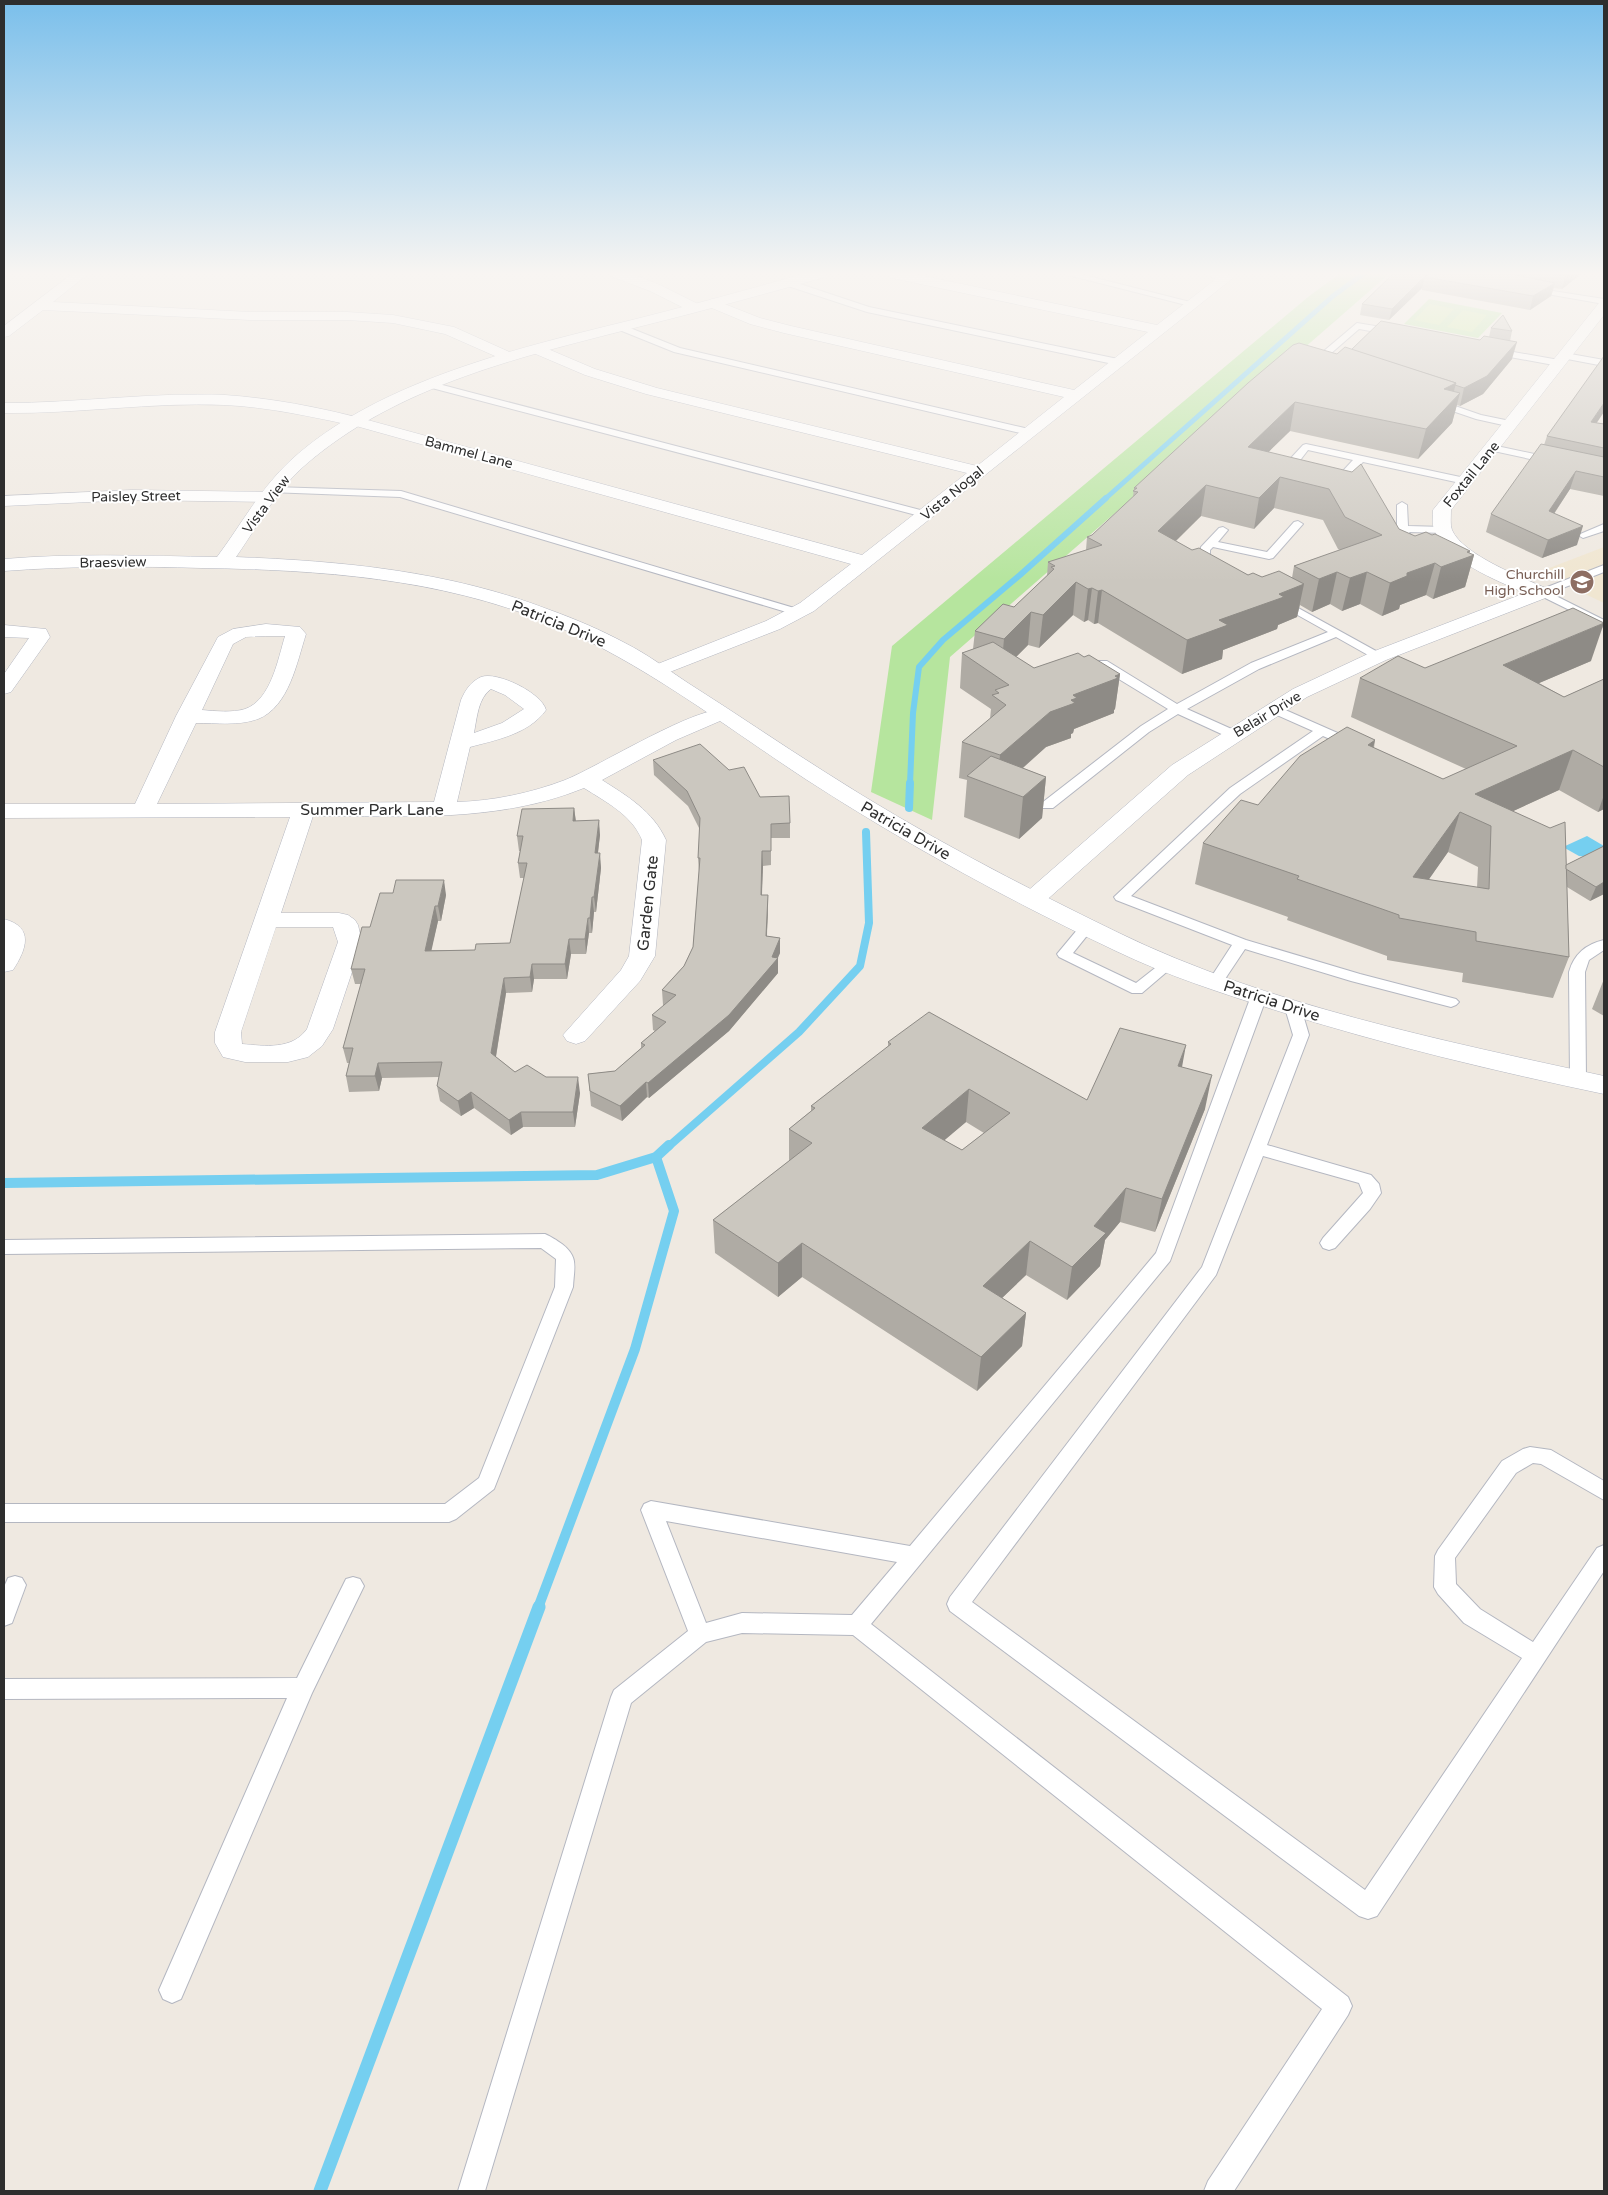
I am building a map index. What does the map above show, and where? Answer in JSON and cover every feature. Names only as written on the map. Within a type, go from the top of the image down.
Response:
[{"type":"street","name":"Vista View","points":[[223,562],[270,494],[298,463],[374,412],[431,385],[455,376]]},
{"type":"street","points":[[604,376],[652,391],[978,471]]},
{"type":"street","points":[[991,376],[1076,396]]},
{"type":"street","name":"Vista Nogal","points":[[657,671],[773,625],[807,607],[1100,376]]},
{"type":"street","name":"Foxtail Lane","points":[[1541,593],[1467,555],[1452,543],[1444,530],[1442,510],[1549,376]]},
{"type":"street","name":"Bammel Lane","points":[[4,408],[174,400],[225,400],[282,406],[358,422],[866,562]]},
{"type":"street","name":"Paisley Street","points":[[4,501],[132,495],[270,494]]},
{"type":"street","name":"Braesview","points":[[4,565],[125,561],[223,562]]},
{"type":"street","name":"Patricia Drive","points":[[223,562],[323,566],[379,573],[432,582],[483,594],[532,609],[577,627],[620,648],[881,816],[982,874],[1141,953],[1216,982],[1293,1008],[1465,1054],[1604,1085]]},
{"type":"street","name":"Belair Drive","points":[[1032,900],[1180,770],[1232,734],[1300,693],[1379,656],[1541,593]]},
{"type":"street","points":[[143,810],[187,716],[225,641],[231,636],[250,631],[283,630],[293,631],[296,634],[270,700],[259,711],[234,716],[187,716]]},
{"type":"street","points":[[4,631],[30,631],[39,633],[40,636],[4,688]]},
{"type":"street","name":"Summer Park Lane","points":[[4,811],[444,809],[517,802],[586,779],[697,721],[720,714]]},
{"type":"street","points":[[444,809],[460,742]]},
{"type":"street","name":"Garden Gate","points":[[576,1035],[631,975],[642,956],[654,840],[651,830],[643,820],[586,779]]},
{"type":"street","points":[[265,920],[339,920],[346,925],[350,942],[320,1029],[314,1040],[294,1052],[242,1054],[232,1051],[228,1043],[228,1032],[265,920],[304,810]]},
{"type":"street","points":[[4,927],[11,933],[14,940],[4,964]]},
{"type":"lane","points":[[790,376],[1029,432]]},
{"type":"lane","points":[[431,385],[924,514]]},
{"type":"lane","points":[[1424,399],[1479,417],[1512,424]]},
{"type":"lane","points":[[1291,476],[1282,474],[1306,447],[1465,481]]},
{"type":"lane","points":[[1492,448],[1567,464]]},
{"type":"lane","points":[[1327,484],[1336,486],[1360,459]]},
{"type":"lane","points":[[270,494],[401,494],[797,612]]},
{"type":"lane","points":[[1402,505],[1400,518],[1402,529],[1409,544],[1423,560]]},
{"type":"lane","points":[[1210,543],[1269,556],[1298,524]]},
{"type":"lane","points":[[1583,535],[1604,527]]},
{"type":"lane","points":[[1402,529],[1444,530]]},
{"type":"lane","points":[[1223,530],[1205,549],[1205,556],[1210,562],[1226,571]]},
{"type":"lane","points":[[1541,593],[1604,568]]},
{"type":"lane","points":[[1266,593],[1332,634],[1379,656]]},
{"type":"lane","points":[[1541,593],[1604,624]]},
{"type":"lane","points":[[1572,624],[1591,617]]},
{"type":"lane","points":[[1048,805],[1145,729],[1176,709],[1255,666],[1332,634]]},
{"type":"lane","points":[[1093,658],[1176,709],[1232,734]]},
{"type":"lane","points":[[1274,709],[1368,751]]},
{"type":"lane","points":[[1322,730],[1235,792],[1122,897],[1241,943],[1356,978],[1451,1002]]},
{"type":"lane","points":[[1087,927],[1064,954],[1136,990],[1168,964]]},
{"type":"lane","points":[[1216,982],[1241,943]]},
{"type":"lane","points":[[1578,1079],[1577,972],[1580,960],[1588,952],[1604,944]]},
{"type":"lane","points":[[857,1625],[1164,1256],[1259,996]]},
{"type":"lane","points":[[1293,1008],[1301,1035],[1210,1270],[958,1604],[1368,1907],[1604,1554]]},
{"type":"lane","points":[[1257,1148],[1348,1173],[1365,1179],[1370,1184],[1372,1193],[1364,1205],[1329,1243]]},
{"type":"lane","points":[[4,1247],[545,1241],[564,1256],[564,1286],[487,1483],[449,1513],[4,1513]]},
{"type":"lane","points":[[1536,1656],[1472,1616],[1444,1588],[1445,1556],[1509,1467],[1530,1455],[1544,1456],[1604,1491]]},
{"type":"lane","points":[[700,1634],[651,1510],[914,1556]]},
{"type":"lane","points":[[4,1616],[15,1585]]},
{"type":"lane","points":[[172,1990],[303,1688],[353,1586]]},
{"type":"lane","points":[[471,2191],[622,1698],[700,1634],[742,1624],[857,1625],[1339,2006],[1218,2191]]},
{"type":"lane","points":[[4,1690],[303,1688]]},
{"type":"shaded area","name":"Churchill High School","points":[[1604,547],[1604,603],[1539,572]]},
{"type":"green space","points":[[1213,376],[1272,376],[950,657],[932,820],[871,792],[892,646]]},
{"type":"water","points":[[1587,836],[1604,846],[1604,859],[1579,856],[1563,847]]},
{"type":"building","points":[[1256,376],[1436,376],[1456,383],[1444,389],[1460,393],[1426,429],[1295,402],[1248,447],[1352,472],[1361,464],[1399,529],[1415,536],[1426,532],[1432,535],[1435,534],[1470,551],[1467,552],[1474,555],[1441,567],[1435,563],[1407,573],[1407,576],[1390,583],[1367,572],[1350,578],[1337,572],[1319,579],[1294,566],[1382,535],[1345,517],[1329,489],[1280,477],[1259,498],[1206,485],[1158,531],[1192,550],[1199,548],[1248,575],[1253,573],[1262,577],[1279,571],[1304,584],[1279,594],[1284,597],[1219,620],[1228,625],[1187,640],[1102,590],[1088,589],[1076,582],[1043,615],[1031,612],[1004,639],[975,631],[1003,604],[1014,607],[1054,569],[1051,567],[1055,566],[1048,562],[1102,545],[1087,537],[1092,535],[1138,492],[1133,491],[1137,488],[1134,488]]},
{"type":"building","points":[[1435,376],[1486,376],[1464,388],[1455,385],[1456,383]]},
{"type":"building","points":[[1589,376],[1604,376],[1604,403],[1591,422],[1604,424],[1604,448],[1547,436]]},
{"type":"building","points":[[1541,444],[1604,457],[1604,477],[1576,471],[1549,511],[1583,526],[1548,540],[1491,514]]},
{"type":"building","points":[[1573,608],[1604,623],[1503,665],[1564,697],[1604,679],[1604,767],[1573,750],[1475,794],[1550,828],[1565,822],[1569,957],[1476,941],[1476,932],[1399,918],[1399,915],[1297,879],[1299,876],[1203,843],[1241,800],[1258,805],[1300,756],[1347,727],[1375,740],[1368,745],[1443,779],[1517,746],[1360,678],[1398,656],[1425,668]],"holes":[[[1460,812],[1491,826],[1489,889],[1413,877]]]},
{"type":"building","points":[[993,642],[1034,668],[1078,653],[1084,657],[1089,655],[1120,674],[1115,676],[1118,678],[1073,695],[1077,698],[1071,700],[1075,703],[1050,712],[1000,755],[962,742],[1006,705],[992,695],[999,693],[995,690],[1009,685],[962,653]]},
{"type":"building","points":[[700,744],[729,770],[744,767],[760,797],[789,796],[790,823],[771,824],[771,851],[762,851],[761,895],[768,895],[766,936],[780,938],[772,957],[778,958],[729,1015],[648,1083],[646,1082],[620,1106],[590,1091],[588,1074],[615,1071],[645,1045],[641,1043],[666,1022],[652,1015],[676,995],[662,990],[684,966],[693,947],[700,858],[698,858],[700,818],[687,791],[653,760]]},
{"type":"building","points":[[991,756],[1046,777],[1023,797],[967,776]]},
{"type":"building","points":[[574,808],[573,821],[599,820],[595,853],[600,853],[594,897],[592,897],[585,939],[569,939],[565,964],[532,964],[530,977],[504,978],[491,1053],[515,1072],[527,1065],[546,1077],[578,1077],[573,1112],[521,1112],[509,1120],[471,1092],[458,1101],[437,1086],[442,1062],[378,1063],[375,1076],[346,1076],[353,1048],[343,1048],[365,969],[351,969],[362,927],[370,927],[380,893],[393,893],[396,880],[444,880],[438,906],[435,906],[425,951],[475,950],[476,944],[510,943],[527,863],[518,863],[523,836],[517,836],[522,809]]},
{"type":"building","points":[[1604,846],[1604,882],[1596,887],[1566,869],[1566,865]]},
{"type":"building","points":[[929,1012],[1087,1100],[1120,1028],[1186,1045],[1178,1066],[1212,1075],[1162,1199],[1126,1188],[1094,1226],[1106,1233],[1072,1267],[1030,1241],[983,1286],[1026,1313],[981,1357],[802,1243],[778,1263],[713,1220],[812,1143],[789,1129],[815,1108],[811,1106],[891,1044],[888,1042]],"holes":[[[969,1089],[1010,1113],[962,1150],[922,1128]]]},
{"type":"waterway","points":[[1105,499],[1243,376]]},
{"type":"waterway","points":[[910,784],[913,713],[919,667],[943,640],[1020,575],[1106,498]]},
{"type":"waterway","points":[[909,808],[910,783]]},
{"type":"waterway","points":[[668,1147],[799,1032],[860,966],[869,923],[866,832]]},
{"type":"waterway","points":[[656,1157],[669,1145]]},
{"type":"waterway","points":[[4,1183],[597,1175],[656,1157]]},
{"type":"waterway","points":[[538,1608],[635,1349],[674,1211],[656,1157]]},
{"type":"waterway","points":[[320,2191],[539,1607]]},
{"type":"place","name":"Churchill High School","points":[[1582,582]]}]
